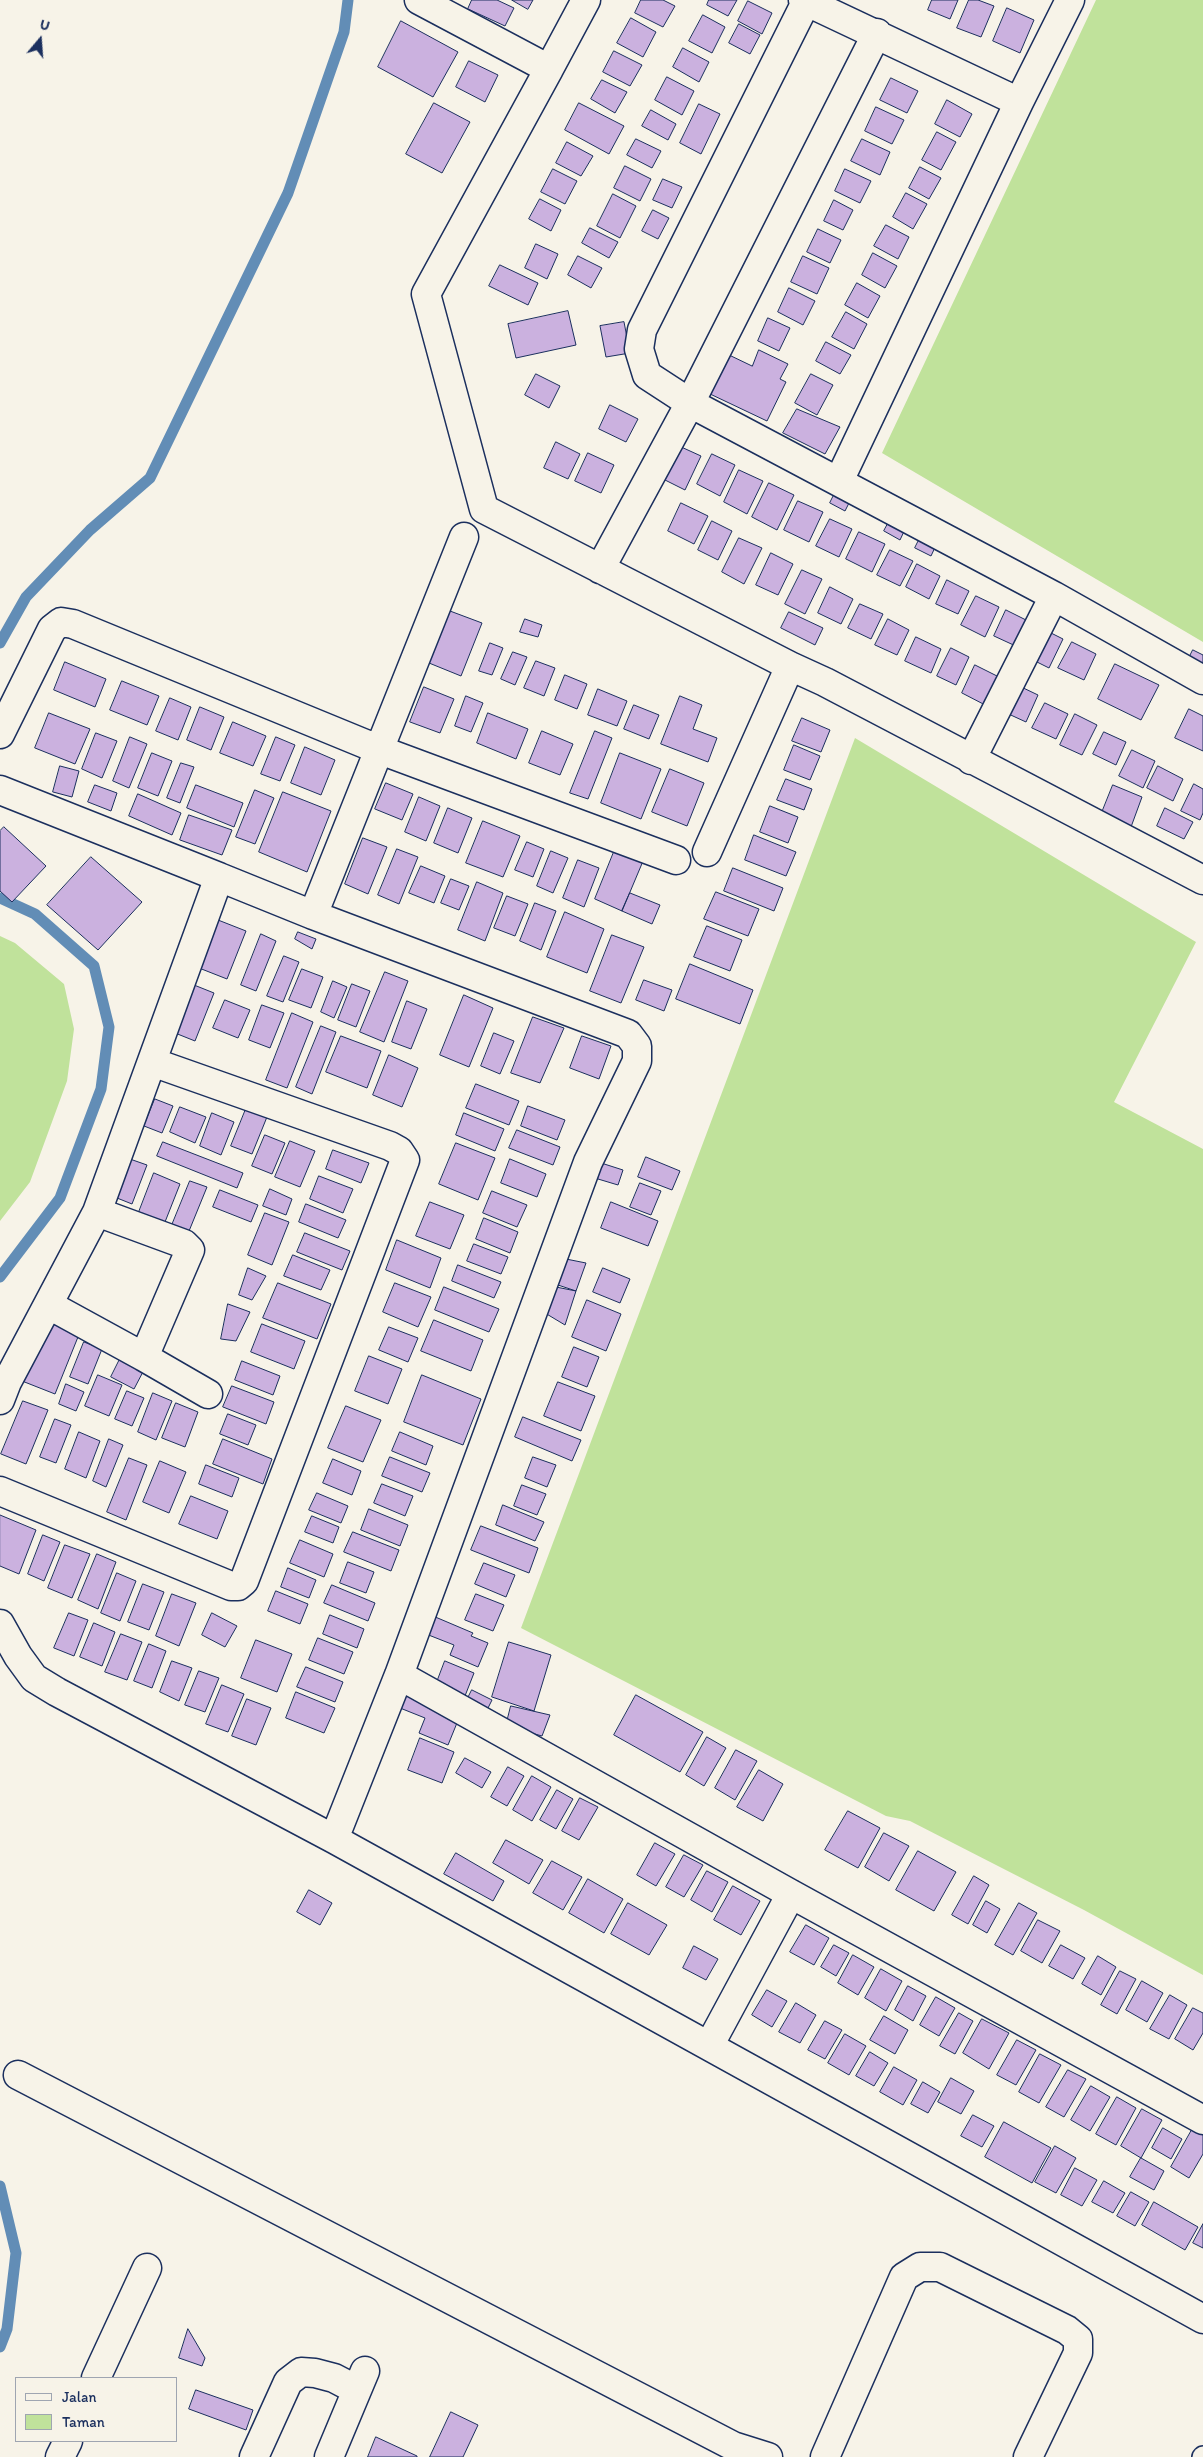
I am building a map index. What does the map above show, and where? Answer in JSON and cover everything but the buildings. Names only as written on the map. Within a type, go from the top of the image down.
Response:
[{"type":"street","points":[[420,0],[549,69]]},
{"type":"street","points":[[586,0],[426,294],[484,508],[790,666],[825,682],[1203,880]]},
{"type":"street","points":[[839,482],[1019,102],[1070,0]]},
{"type":"street","points":[[1019,102],[877,33],[804,1],[642,330],[639,349],[647,375],[690,402],[1054,596],[1203,680]]},
{"type":"street","points":[[600,569],[690,402],[877,33]]},
{"type":"street","points":[[313,915],[464,537]]},
{"type":"street","points":[[971,760],[1054,596]]},
{"type":"street","points":[[0,734],[52,629],[62,622],[73,624],[380,750],[676,860]]},
{"type":"street","points":[[707,852],[790,666]]},
{"type":"street","points":[[0,790],[313,915],[628,1034],[637,1046],[637,1061],[588,1162],[399,1675],[334,1839]]},
{"type":"street","points":[[0,1400],[7,1382],[98,1212],[219,877]]},
{"type":"street","points":[[0,1490],[231,1586],[238,1586],[244,1581],[406,1160],[399,1151],[390,1146],[152,1062]]},
{"type":"street","points":[[98,1212],[184,1244],[190,1250],[144,1357]]},
{"type":"street","points":[[49,1305],[208,1394]]},
{"type":"street","points":[[0,1624],[18,1656],[34,1678],[334,1839],[1203,2320]]},
{"type":"street","points":[[399,1675],[791,1894],[1203,2120]]},
{"type":"street","points":[[709,2046],[791,1894]]},
{"type":"street","points":[[18,2075],[733,2446],[768,2457]]},
{"type":"street","points":[[825,2457],[904,2277],[920,2266],[940,2267],[1067,2330],[1078,2339],[1078,2353],[1028,2457]]},
{"type":"street","points":[[96,2377],[147,2268]]},
{"type":"street","points":[[254,2457],[288,2382],[302,2372],[361,2381],[329,2457]]},
{"type":"street","points":[[60,2457],[68,2442]]},
{"type":"green space","points":[[1096,0],[1203,0],[1203,642],[882,453]]},
{"type":"green space","points":[[855,738],[1196,942],[1114,1102],[1203,1149],[1203,1975],[1084,1910],[910,1821],[886,1816],[521,1628]]},
{"type":"green space","points":[[0,936],[15,943],[64,984],[74,1029],[67,1081],[30,1182],[0,1221]]},
{"type":"waterway","points":[[0,643],[26,597],[90,530],[150,478],[288,193],[344,32],[348,0]]},
{"type":"waterway","points":[[0,898],[35,914],[94,966],[109,1027],[101,1089],[60,1198],[0,1277]]},
{"type":"waterway","points":[[0,2186],[16,2253],[7,2329],[0,2347]]}]
